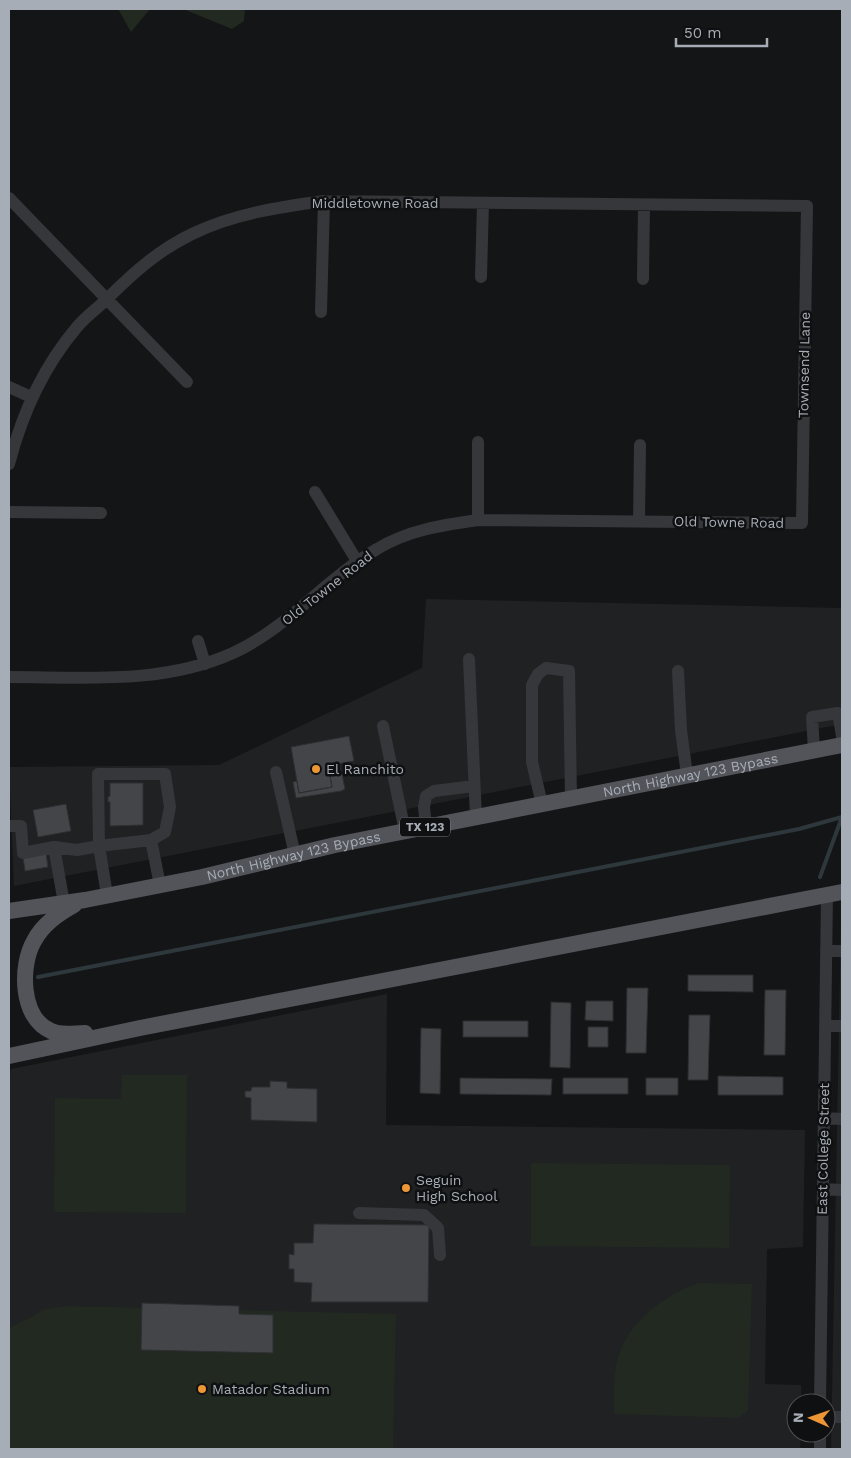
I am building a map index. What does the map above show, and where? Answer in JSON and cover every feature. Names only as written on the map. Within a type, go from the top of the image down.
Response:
[{"type":"main road","name":"North Highway 123 Bypass","points":[[9,911],[85,900],[405,831],[842,745]]},
{"type":"main road","points":[[9,1056],[140,1028],[834,894]]},
{"type":"main road","points":[[85,900],[53,918],[33,942],[27,961],[26,979],[27,995],[32,1012],[39,1024],[51,1032],[68,1034],[140,1028]]},
{"type":"street","points":[[9,198],[187,382]]},
{"type":"street","points":[[321,312],[324,201]]},
{"type":"street","name":"Middletowne Road","points":[[9,464],[17,432],[31,397],[78,326],[136,270],[192,234],[221,222],[257,212],[324,201],[644,206],[807,206]]},
{"type":"street","points":[[481,277],[483,203]]},
{"type":"street","points":[[643,279],[644,206]]},
{"type":"street","name":"Townsend Lane","points":[[802,523],[807,206]]},
{"type":"street","points":[[9,387],[31,397]]},
{"type":"street","points":[[478,442],[478,520]]},
{"type":"street","points":[[639,521],[640,445]]},
{"type":"street","points":[[315,492],[357,561]]},
{"type":"street","points":[[9,512],[101,513]]},
{"type":"street","name":"Old Towne Road","points":[[9,676],[132,677],[171,673],[205,664],[234,653],[270,634],[357,561],[406,534],[437,526],[478,520],[802,523]]},
{"type":"street","points":[[198,642],[205,664]]},
{"type":"street","points":[[469,658],[476,817]]},
{"type":"street","points":[[542,804],[532,762],[532,685],[538,674],[546,668],[569,671],[571,798]]},
{"type":"street","points":[[678,671],[681,730],[687,775]]},
{"type":"street","points":[[814,750],[812,717],[840,711],[842,736]]},
{"type":"street","points":[[383,726],[405,831]]},
{"type":"street","points":[[276,772],[295,855]]},
{"type":"street","points":[[9,826],[21,826],[22,853],[54,847],[76,850],[99,846],[151,840],[165,832],[170,807],[165,774],[98,774],[99,846],[107,895]]},
{"type":"street","points":[[426,827],[426,796],[434,791],[474,786]]},
{"type":"street","points":[[151,840],[160,885]]},
{"type":"street","points":[[54,847],[64,903]]},
{"type":"street","name":"East College Street","points":[[820,1393],[826,951],[834,894]]},
{"type":"street","points":[[826,951],[842,951]]},
{"type":"street","points":[[825,1026],[842,1026]]},
{"type":"street","points":[[824,1118],[842,1119]]},
{"type":"street","points":[[823,1190],[842,1190]]},
{"type":"street","points":[[359,1213],[424,1214],[438,1228],[440,1255]]},
{"type":"shaded area","points":[[118,9],[150,9],[131,32]]},
{"type":"shaded area","points":[[183,9],[245,9],[244,21],[232,29]]},
{"type":"shaded area","points":[[426,599],[842,608],[842,724],[14,886],[9,767],[219,765],[422,668]]},
{"type":"shaded area","points":[[841,918],[842,1449],[831,1449],[831,1443],[836,1443],[836,1393],[832,1393]]},
{"type":"shaded area","name":"Seguin High School","points":[[387,994],[386,1125],[805,1130],[803,1247],[767,1249],[765,1384],[801,1385],[801,1393],[786,1393],[786,1443],[800,1443],[800,1449],[9,1449],[9,1080],[11,1069]]},
{"type":"shaded area","points":[[122,1075],[187,1075],[186,1213],[54,1212],[55,1098],[121,1099]]},
{"type":"shaded area","points":[[531,1163],[730,1165],[729,1248],[531,1246]]},
{"type":"shaded area","points":[[698,1283],[752,1284],[748,1411],[738,1418],[614,1414],[616,1367],[626,1338],[646,1314],[658,1304]]},
{"type":"shaded area","name":"Matador Stadium","points":[[68,1306],[396,1314],[393,1449],[9,1449],[9,1328],[46,1309]]},
{"type":"building","name":"El Ranchito","points":[[349,736],[354,761],[337,764],[339,774],[330,776],[332,787],[299,793],[291,747]]},
{"type":"building","points":[[342,774],[345,789],[296,798],[293,782],[297,781],[299,793],[332,787],[330,776]]},
{"type":"building","points":[[110,783],[143,783],[143,825],[110,826],[110,802],[108,802],[108,797],[110,796]]},
{"type":"building","points":[[66,804],[71,831],[38,837],[33,810]]},
{"type":"building","points":[[46,853],[48,867],[25,871],[23,857]]},
{"type":"building","points":[[688,975],[753,975],[753,992],[688,991]]},
{"type":"building","points":[[627,988],[648,988],[646,1053],[626,1053]]},
{"type":"building","points":[[765,990],[786,990],[785,1055],[764,1055]]},
{"type":"building","points":[[586,1001],[613,1001],[613,1021],[585,1020]]},
{"type":"building","points":[[551,1002],[571,1003],[570,1068],[550,1067]]},
{"type":"building","points":[[689,1015],[710,1015],[708,1080],[688,1080]]},
{"type":"building","points":[[463,1021],[528,1021],[528,1037],[463,1037]]},
{"type":"building","points":[[588,1027],[608,1027],[608,1047],[588,1047]]},
{"type":"building","points":[[421,1028],[441,1029],[440,1094],[420,1093]]},
{"type":"building","points":[[718,1076],[783,1077],[783,1095],[718,1095]]},
{"type":"building","points":[[460,1078],[552,1079],[551,1095],[460,1094]]},
{"type":"building","points":[[563,1078],[628,1078],[628,1094],[563,1094]]},
{"type":"building","points":[[646,1078],[678,1078],[678,1095],[646,1095]]},
{"type":"building","points":[[270,1081],[287,1082],[287,1088],[317,1089],[317,1122],[251,1120],[251,1098],[245,1097],[245,1091],[251,1091],[252,1087],[270,1087]]},
{"type":"building","points":[[314,1224],[429,1225],[428,1302],[311,1302],[312,1283],[294,1282],[294,1269],[289,1269],[289,1254],[294,1255],[294,1243],[313,1243]]},
{"type":"building","points":[[142,1303],[239,1306],[239,1314],[273,1315],[273,1353],[141,1350]]},
{"type":"waterway","points":[[820,877],[842,817]]},
{"type":"waterway","points":[[38,977],[799,829],[842,817]]},
{"type":"place","name":"El Ranchito","points":[[316,769]]},
{"type":"place","name":"Seguin High School","points":[[406,1188]]},
{"type":"place","name":"Matador Stadium","points":[[202,1389]]}]
